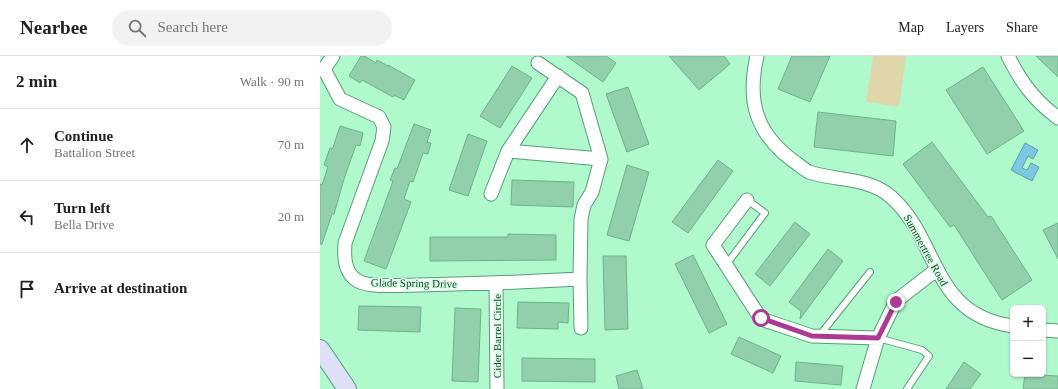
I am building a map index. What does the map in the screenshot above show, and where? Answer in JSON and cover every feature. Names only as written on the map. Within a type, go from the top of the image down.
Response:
[{"type":"street","points":[[322,69],[333,56]]},
{"type":"street","name":"Summertree Road","points":[[757,56],[752,78],[756,116],[776,148],[808,171],[870,185],[889,195],[908,214],[936,270],[954,296],[966,308],[981,317],[1010,325]]},
{"type":"street","points":[[1008,56],[1022,83],[1044,108],[1058,118]]},
{"type":"street","points":[[538,62],[582,93],[601,159],[592,192],[584,205],[581,219],[581,328]]},
{"type":"street","name":"Glade Spring Drive","points":[[322,69],[340,99],[379,118],[384,127],[382,141],[345,243],[344,257],[347,271],[358,282],[380,285],[496,283],[580,279]]},
{"type":"street","points":[[491,194],[508,151],[558,76]]},
{"type":"street","points":[[508,151],[601,159]]},
{"type":"street","points":[[748,200],[713,245],[761,318],[812,336],[878,338]]},
{"type":"street","points":[[863,389],[878,338],[896,302],[936,270]]},
{"type":"street","name":"Cider Barrel Circle","points":[[496,283],[497,389]]},
{"type":"street","points":[[1046,330],[1058,331]]},
{"type":"street","points":[[320,349],[347,389]]},
{"type":"lane","points":[[726,265],[765,213],[748,200]]},
{"type":"lane","points":[[819,336],[870,272]]},
{"type":"lane","points":[[878,338],[922,350],[929,356],[907,389]]},
{"type":"shaded area","points":[[873,56],[906,56],[899,107],[866,102]]},
{"type":"water","points":[[1025,143],[1038,150],[1033,159],[1028,156],[1022,168],[1027,170],[1031,163],[1039,167],[1032,181],[1011,170]]},
{"type":"building","points":[[361,56],[364,56],[376,63],[377,60],[415,80],[404,100],[394,95],[393,97],[362,80],[360,83],[349,76]]},
{"type":"building","points":[[566,56],[606,56],[616,63],[603,82]]},
{"type":"building","points":[[669,56],[724,56],[730,64],[699,90]]},
{"type":"building","points":[[792,56],[830,56],[810,102],[778,89]]},
{"type":"building","points":[[1036,56],[1058,56],[1058,77]]},
{"type":"building","points":[[512,66],[532,78],[500,128],[480,116]]},
{"type":"building","points":[[983,67],[1024,131],[987,154],[946,90]]},
{"type":"building","points":[[628,87],[649,144],[627,152],[606,94]]},
{"type":"building","points":[[818,112],[896,121],[893,156],[814,147]]},
{"type":"building","points":[[414,124],[431,130],[427,142],[431,143],[428,154],[423,153],[413,182],[410,181],[404,199],[411,202],[386,269],[364,261],[393,181],[390,180],[395,168],[397,169]]},
{"type":"building","points":[[340,126],[363,133],[360,146],[356,145],[334,214],[332,214],[322,244],[320,244],[320,184],[322,185],[328,167],[324,165],[330,148],[333,148]]},
{"type":"building","points":[[468,134],[487,141],[468,196],[449,190]]},
{"type":"building","points":[[932,142],[988,217],[991,216],[1032,280],[1002,300],[954,225],[950,227],[903,164]]},
{"type":"building","points":[[718,160],[733,171],[688,233],[672,222]]},
{"type":"building","points":[[627,165],[649,172],[629,241],[607,235]]},
{"type":"building","points":[[512,180],[574,182],[573,207],[511,205]]},
{"type":"building","points":[[795,222],[810,234],[770,286],[755,274]]},
{"type":"building","points":[[1058,223],[1058,259],[1043,230]]},
{"type":"building","points":[[508,234],[556,235],[556,260],[430,261],[430,237],[508,237]]},
{"type":"building","points":[[828,249],[843,261],[800,319],[801,311],[789,302]]},
{"type":"building","points":[[693,255],[727,324],[709,333],[675,264]]},
{"type":"building","points":[[603,256],[626,256],[628,329],[605,330]]},
{"type":"building","points":[[518,302],[569,303],[568,323],[558,322],[558,329],[517,328]]},
{"type":"building","points":[[359,306],[421,307],[420,332],[358,330]]},
{"type":"building","points":[[455,308],[481,309],[478,382],[452,381]]},
{"type":"building","points":[[739,337],[781,356],[773,373],[731,354]]},
{"type":"building","points":[[522,358],[595,359],[595,382],[522,381]]},
{"type":"building","points":[[796,362],[843,366],[841,385],[795,381]]},
{"type":"building","points":[[964,362],[981,374],[970,389],[946,389]]},
{"type":"building","points":[[637,370],[643,389],[619,389],[616,376]]},
{"type":"building","points":[[1058,376],[1058,389],[1023,389],[1025,377]]},
{"type":"route","points":[[761,318],[812,336],[878,338],[896,302]]}]
